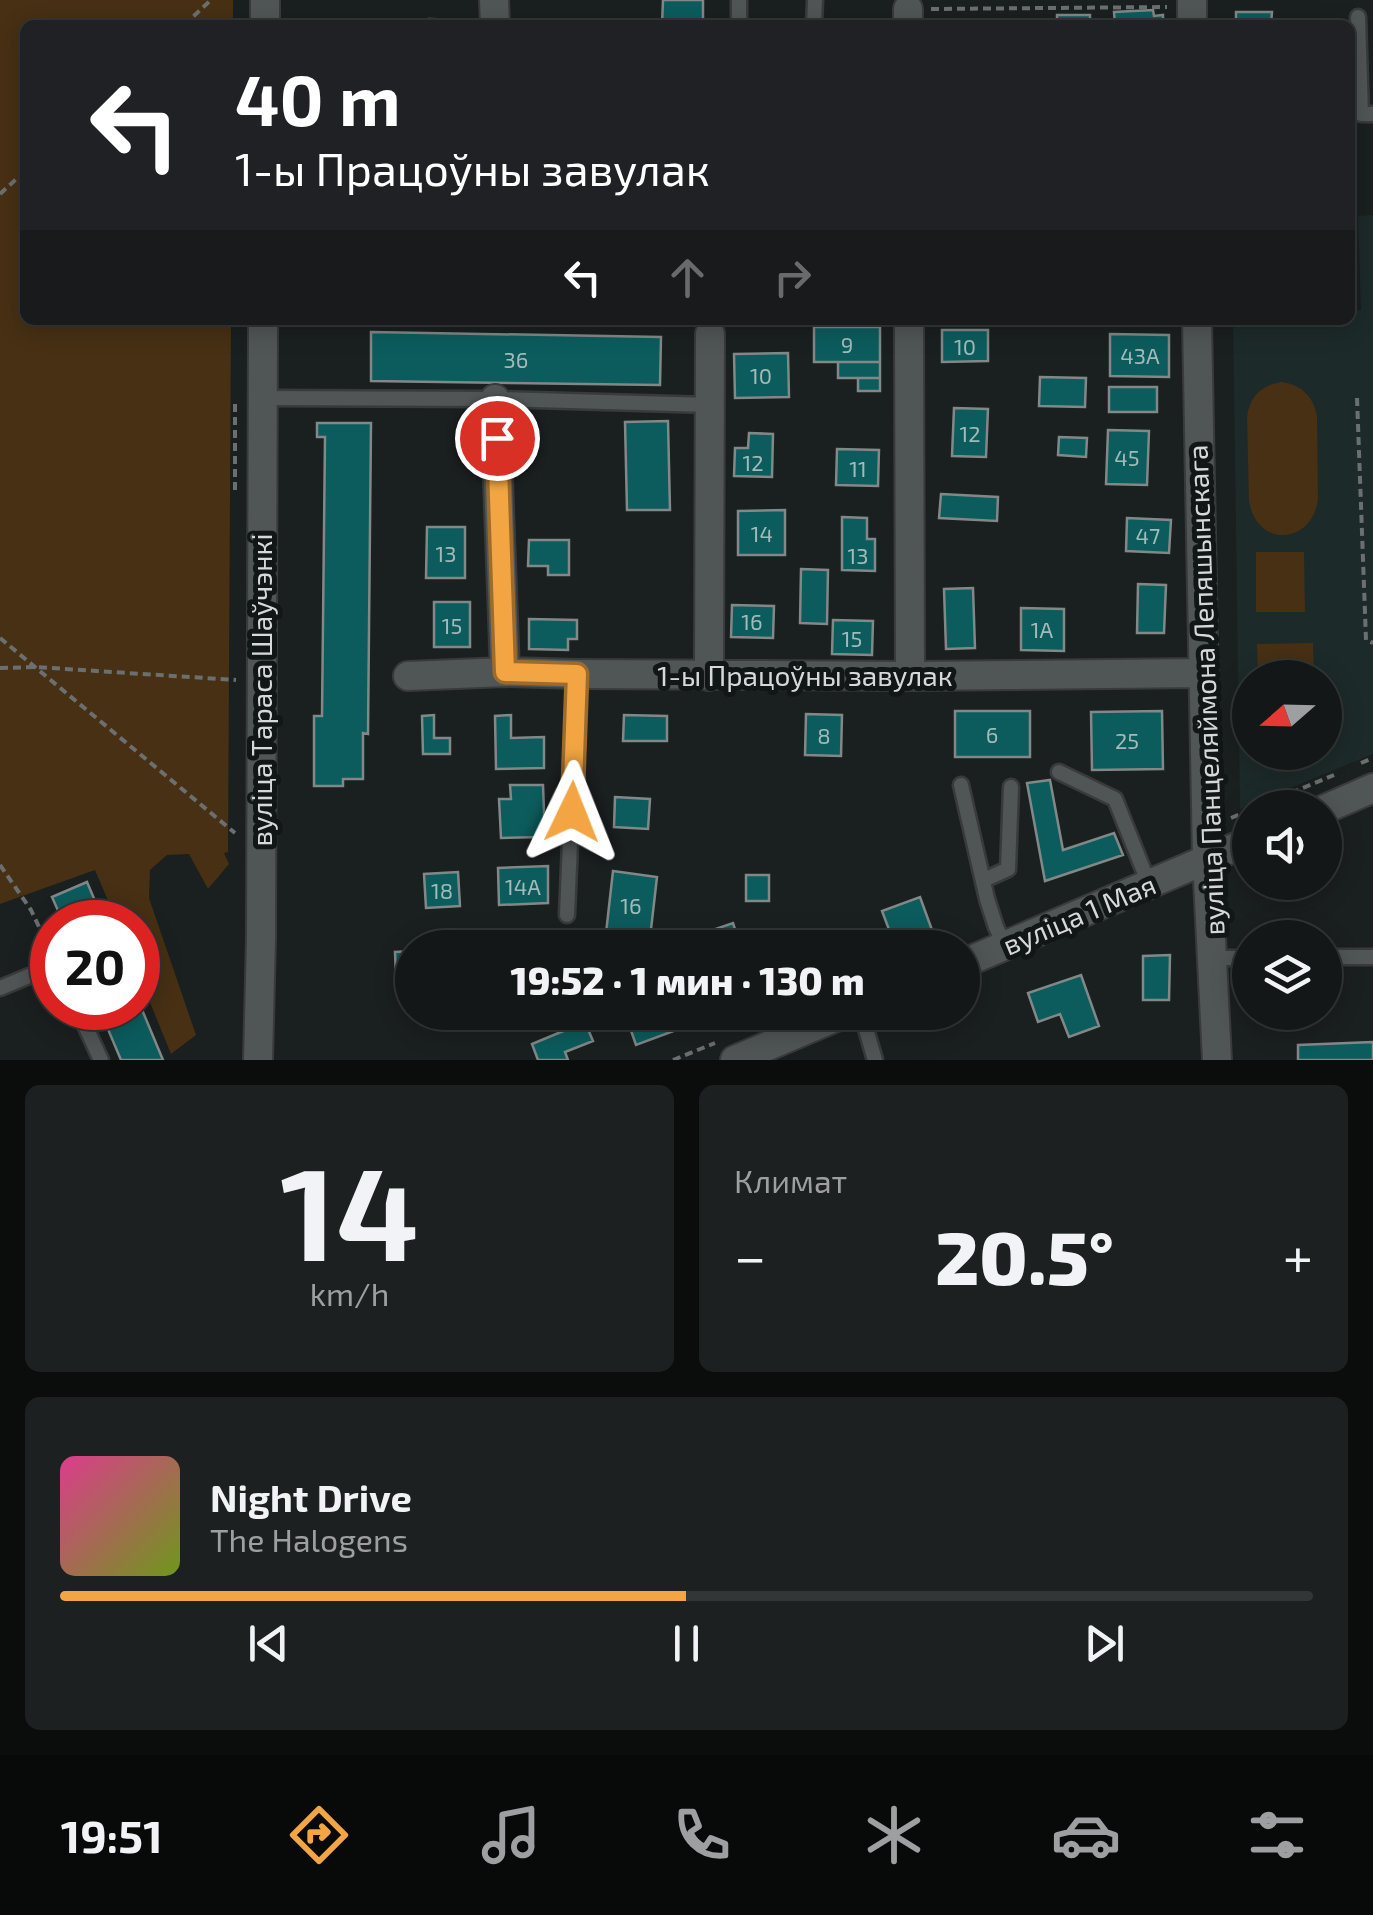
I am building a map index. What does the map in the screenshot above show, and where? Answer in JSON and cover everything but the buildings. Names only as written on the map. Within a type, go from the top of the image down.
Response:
[{"type":"street","name":"вуліца Тараса Шаўчэнкі","points":[[258,1060],[262,938],[263,325]]},
{"type":"street","points":[[909,325],[910,676]]},
{"type":"street","name":"вуліца Панцеляймона Лепяшынскага","points":[[1197,325],[1207,859],[1217,1060]]},
{"type":"street","points":[[709,676],[710,334]]},
{"type":"street","points":[[495,399],[505,672]]},
{"type":"street","name":"1-ы Працоўны завулак","points":[[408,676],[505,672],[910,676],[1202,672]]},
{"type":"street","points":[[1342,795],[1365,777]]},
{"type":"street","name":"вуліца 1 Мая","points":[[980,956],[1232,848]]},
{"type":"street","points":[[735,1060],[806,1030]]},
{"type":"lane","points":[[1358,17],[1361,114],[1373,114]]},
{"type":"lane","points":[[263,398],[495,399],[710,406]]},
{"type":"lane","points":[[568,915],[577,674]]},
{"type":"lane","points":[[1058,772],[1115,800],[1150,884]]},
{"type":"lane","points":[[961,785],[996,926],[1005,946]]},
{"type":"lane","points":[[984,880],[1008,869],[1011,787]]},
{"type":"lane","points":[[1342,957],[1373,957]]},
{"type":"lane","points":[[1213,958],[1232,958]]},
{"type":"lane","points":[[0,988],[29,976]]},
{"type":"lane","points":[[87,1030],[101,1060]]},
{"type":"lane","points":[[866,1030],[875,1060]]},
{"type":"path","points":[[189,20],[211,0]]},
{"type":"path","points":[[908,17],[1192,11]]},
{"type":"path","points":[[0,194],[20,176]]},
{"type":"path","points":[[1357,398],[1366,640],[1373,644]]},
{"type":"path","points":[[0,638],[236,834]]},
{"type":"path","points":[[0,668],[236,680]]},
{"type":"path","points":[[1365,777],[1373,758]]},
{"type":"path","points":[[1297,790],[1339,772]]},
{"type":"path","points":[[0,865],[30,910]]},
{"type":"shaded area","points":[[0,0],[233,0],[233,20],[20,20],[20,325],[231,325],[228,852],[224,853],[229,864],[208,889],[189,854],[167,855],[150,870],[150,900],[108,900],[95,870],[0,904]]},
{"type":"shaded area","points":[[1373,215],[1373,754],[1342,767],[1342,660],[1238,660],[1233,325],[1355,325],[1355,311],[1361,310],[1358,216]]},
{"type":"shaded area","points":[[1282,382],[1301,389],[1310,398],[1317,417],[1318,500],[1305,526],[1284,535],[1262,527],[1249,501],[1247,418],[1257,393]]},
{"type":"shaded area","points":[[1256,552],[1304,552],[1305,612],[1256,612]]},
{"type":"shaded area","points":[[1313,643],[1314,660],[1257,660],[1257,644]]},
{"type":"shaded area","points":[[1239,770],[1334,770],[1286,790],[1240,790]]},
{"type":"shaded area","points":[[160,930],[196,1035],[171,1054],[160,1027]]},
{"type":"route","points":[[497,438],[505,672],[577,674],[572,812]]}]
